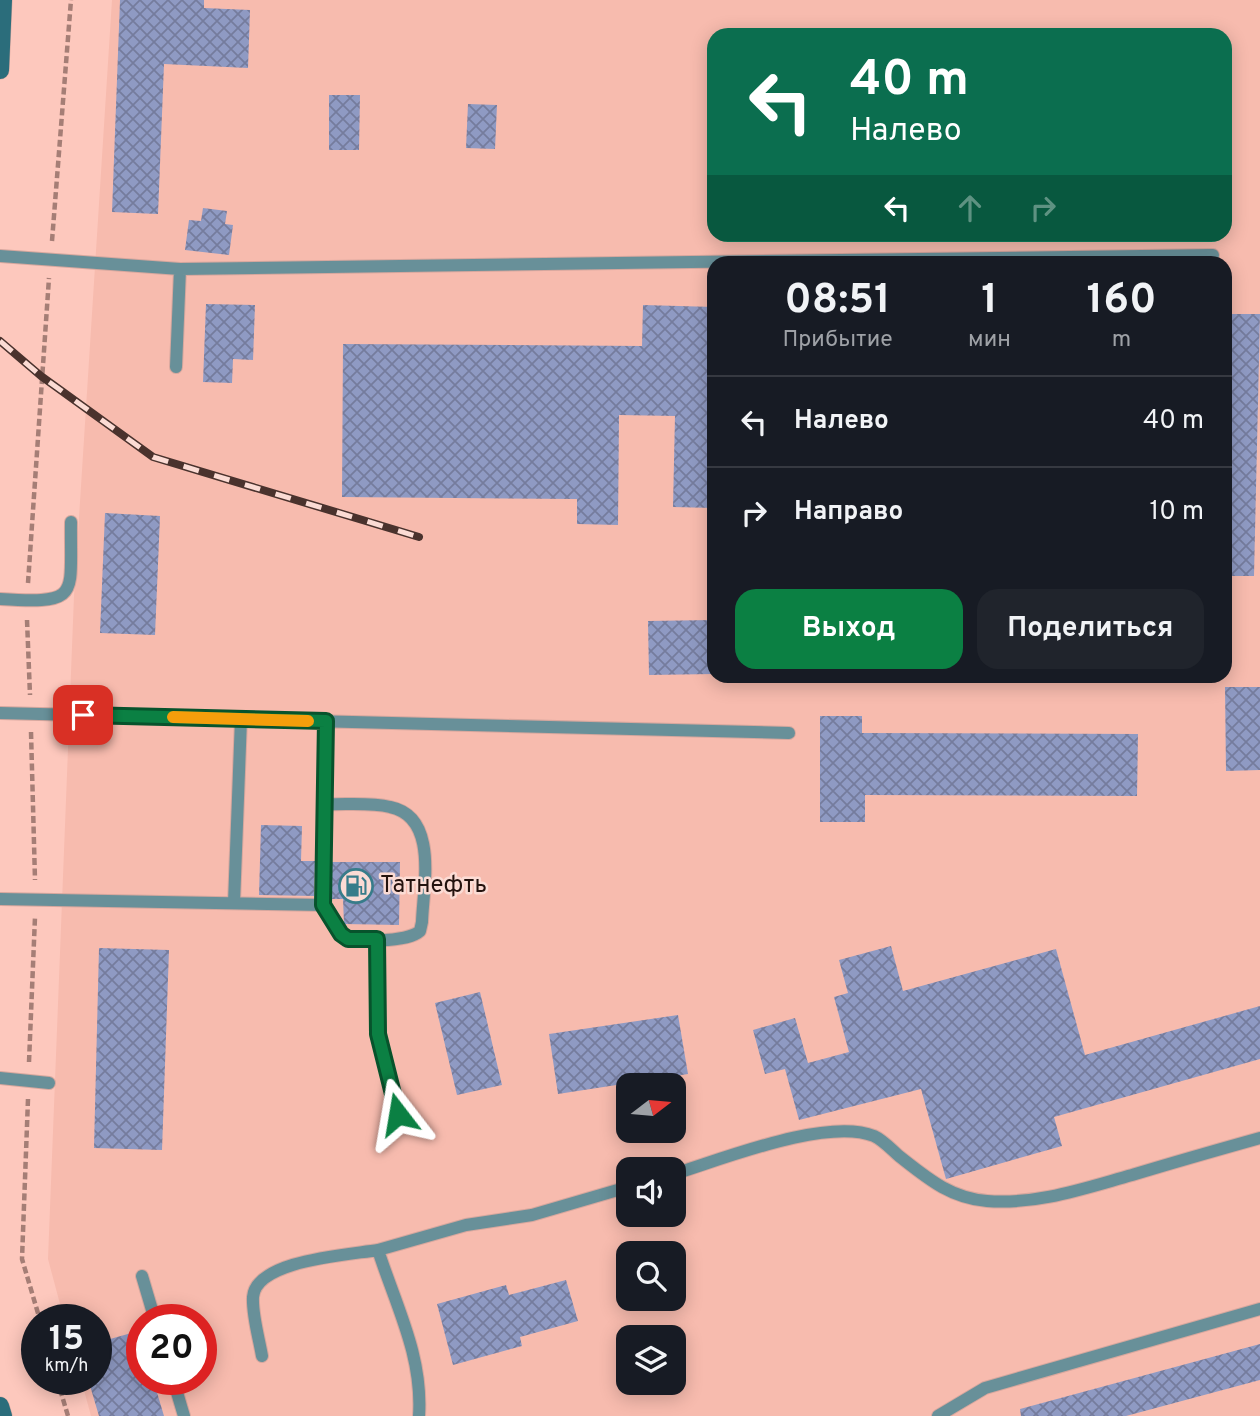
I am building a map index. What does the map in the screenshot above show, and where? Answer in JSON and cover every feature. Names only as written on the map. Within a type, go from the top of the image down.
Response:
[{"type":"main road","points":[[0,70],[3,0]]},
{"type":"main road","points":[[0,1406],[3,1416]]},
{"type":"lane","points":[[1139,256],[1213,255]]},
{"type":"lane","points":[[0,256],[180,269],[707,262]]},
{"type":"lane","points":[[176,367],[180,269]]},
{"type":"lane","points":[[0,599],[46,602],[58,600],[66,593],[70,581],[71,522]]},
{"type":"lane","points":[[0,713],[789,733]]},
{"type":"lane","points":[[234,903],[242,719]]},
{"type":"lane","points":[[324,804],[391,807],[404,812],[418,826],[424,841],[420,931],[406,940],[348,939],[341,934],[323,905],[324,804],[326,721]]},
{"type":"lane","points":[[0,899],[323,905]]},
{"type":"lane","points":[[377,939],[378,1034],[398,1114]]},
{"type":"lane","points":[[0,1078],[49,1083]]},
{"type":"lane","points":[[686,1170],[803,1136],[831,1130],[854,1131],[876,1137],[936,1185],[956,1195],[986,1201],[1016,1201],[1079,1190],[1260,1138]]},
{"type":"lane","points":[[262,1356],[253,1297],[256,1284],[267,1274],[283,1267],[378,1250],[466,1225],[544,1212],[616,1191]]},
{"type":"lane","points":[[378,1250],[393,1298],[406,1324],[419,1372],[419,1416]]},
{"type":"lane","points":[[142,1276],[150,1304]]},
{"type":"lane","points":[[938,1416],[985,1388],[1260,1309]]},
{"type":"lane","points":[[178,1395],[184,1416]]},
{"type":"path","points":[[35,1304],[22,1259],[36,900],[26,601],[71,0]]},
{"type":"path","points":[[62,1395],[68,1416]]},
{"type":"shaded area","points":[[112,0],[1260,0],[1260,1416],[91,1416],[85,1395],[112,1395],[112,1304],[60,1304],[48,1259],[74,596]]},
{"type":"building","points":[[120,0],[204,0],[204,8],[250,10],[248,68],[164,64],[158,214],[112,212]]},
{"type":"building","points":[[329,95],[360,95],[359,150],[329,150]]},
{"type":"building","points":[[468,104],[497,105],[495,149],[466,148]]},
{"type":"building","points":[[203,208],[227,211],[225,224],[233,225],[229,255],[185,250],[189,220],[201,221]]},
{"type":"building","points":[[206,304],[255,305],[253,360],[233,359],[232,383],[203,382]]},
{"type":"building","points":[[643,305],[707,307],[707,508],[673,507],[675,416],[619,415],[618,525],[577,524],[577,499],[342,497],[343,344],[642,346]]},
{"type":"building","points":[[1232,314],[1260,314],[1254,576],[1232,576]]},
{"type":"building","points":[[105,513],[160,516],[155,635],[100,633]]},
{"type":"building","points":[[707,620],[707,674],[649,675],[648,621]]},
{"type":"building","points":[[1225,687],[1260,687],[1260,770],[1226,771]]},
{"type":"building","points":[[820,716],[862,716],[862,733],[1138,734],[1137,796],[865,795],[865,822],[820,822]]},
{"type":"building","points":[[261,825],[302,826],[301,861],[315,861],[314,896],[259,895]]},
{"type":"building","points":[[332,862],[400,862],[399,925],[344,924],[343,899],[332,899]]},
{"type":"building","points":[[891,946],[903,991],[1056,949],[1085,1055],[1260,1006],[1260,1059],[1054,1117],[1062,1146],[946,1179],[921,1089],[799,1120],[785,1069],[765,1074],[753,1030],[795,1018],[808,1063],[849,1052],[834,997],[848,993],[839,960]]},
{"type":"building","points":[[99,948],[169,950],[162,1150],[94,1148]]},
{"type":"building","points":[[480,992],[502,1085],[457,1095],[435,1003]]},
{"type":"building","points":[[678,1015],[688,1074],[616,1073],[616,1085],[558,1094],[549,1034]]},
{"type":"building","points":[[566,1280],[578,1321],[520,1337],[522,1346],[453,1365],[437,1304],[506,1285],[509,1295]]},
{"type":"building","points":[[126,1335],[126,1395],[158,1395],[164,1416],[99,1416],[93,1395],[112,1395],[112,1338]]},
{"type":"building","points":[[1260,1344],[1260,1380],[1126,1416],[1021,1416],[1020,1409]]},
{"type":"railway","points":[[0,341],[41,376],[153,457],[419,537]]},
{"type":"slow traffic","points":[[173,717],[308,721]]},
{"type":"place","name":"Татнефть","points":[[356,886]]},
{"type":"route","points":[[83,715],[326,721],[323,905],[336,929],[348,939],[377,939],[378,1034],[398,1114]]}]
